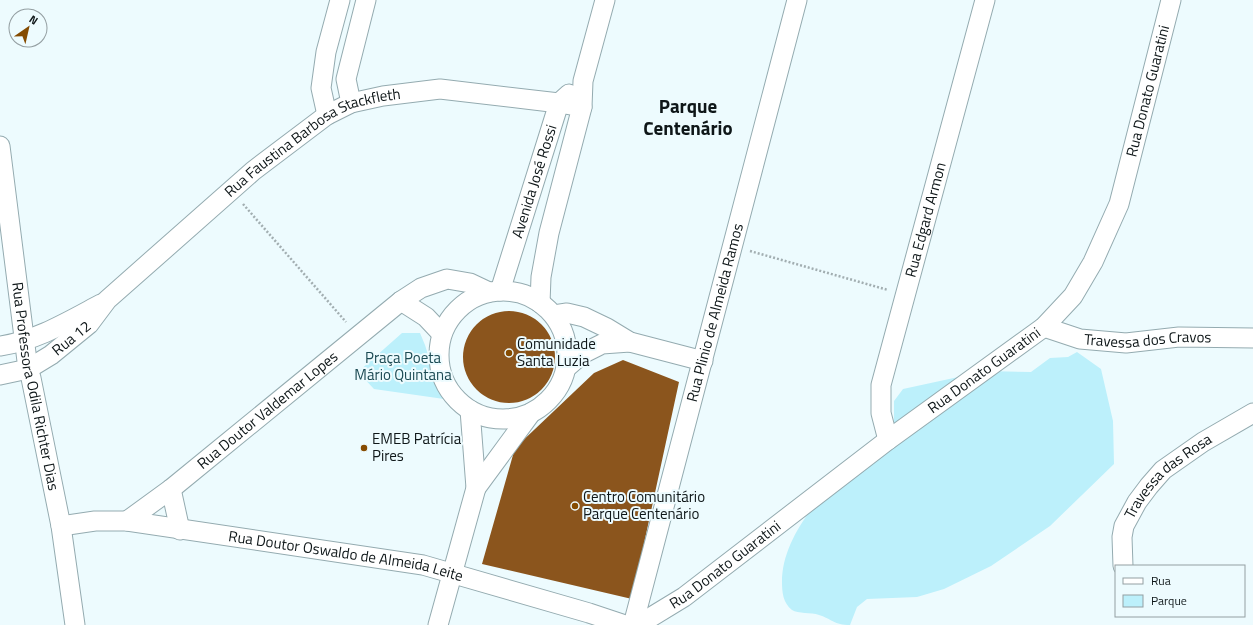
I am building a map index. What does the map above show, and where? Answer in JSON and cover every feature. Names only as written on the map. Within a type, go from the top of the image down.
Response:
[{"type":"street","points":[[327,115],[320,88],[326,52],[340,0]]},
{"type":"street","points":[[351,103],[346,79],[366,0]]},
{"type":"street","name":"Avenida José Rossi","points":[[547,309],[541,277],[549,233],[582,107],[583,81],[605,0]]},
{"type":"street","name":"Rua Plinio de Almeida Ramos","points":[[634,625],[797,0]]},
{"type":"street","name":"Rua Edgard Armon","points":[[888,440],[880,413],[881,385],[985,0]]},
{"type":"street","name":"Rua Donato Guaratini","points":[[638,625],[684,597],[888,440],[1044,328],[1073,296],[1093,262],[1119,204],[1171,0]]},
{"type":"street","points":[[559,102],[583,81]]},
{"type":"street","name":"Rua Faustina Barbosa Stackfleth","points":[[107,300],[253,171],[327,115],[351,103],[383,96],[440,89],[559,102],[582,107]]},
{"type":"street","name":"Avenida José Rossi","points":[[494,292],[559,102]]},
{"type":"street","name":"Rua Professora Odila Richter Dias","points":[[0,146],[28,369],[61,526],[75,625]]},
{"type":"street","name":"Rua Doutor Valdemar Lopes","points":[[127,521],[171,489],[401,301],[421,288],[447,279],[470,283],[494,292]]},
{"type":"street","points":[[547,309],[563,332],[567,350],[566,368],[559,387],[547,402],[530,413],[510,419],[489,418],[470,410],[453,395],[442,376],[439,355],[442,334],[453,315],[469,300],[494,292],[521,294],[547,309],[584,317],[607,328],[630,342],[703,361]]},
{"type":"street","points":[[0,346],[25,341],[49,331],[107,300]]},
{"type":"street","name":"Rua 12","points":[[0,375],[28,369],[51,355],[90,324],[107,300]]},
{"type":"street","points":[[401,301],[426,317],[442,334]]},
{"type":"street","name":"Travessa dos Cravos","points":[[1044,328],[1080,340],[1126,343],[1179,337],[1253,338]]},
{"type":"street","points":[[566,368],[582,354],[602,344],[630,342]]},
{"type":"street","points":[[470,410],[476,488]]},
{"type":"street","points":[[438,625],[476,488],[530,413]]},
{"type":"street","name":"Travessa das Rosa","points":[[1123,565],[1122,537],[1124,526],[1133,508],[1149,486],[1163,470],[1203,442],[1253,413]]},
{"type":"street","points":[[171,489],[180,530]]},
{"type":"street","name":"Rua Doutor Oswaldo de Almeida Leite","points":[[61,526],[95,521],[127,521],[423,565],[582,610],[625,625]]},
{"type":"path","points":[[231,190],[358,336]]},
{"type":"path","points":[[733,246],[905,295]]},
{"type":"green space","name":"Praça Poeta Mário Quintana","points":[[402,333],[420,333],[444,399],[374,389],[358,372]]},
{"type":"green space","points":[[1077,352],[1101,369],[1113,421],[1114,464],[1050,526],[991,566],[944,589],[917,597],[867,599],[857,607],[850,625],[837,623],[816,614],[801,613],[792,610],[789,607],[782,590],[782,582],[785,559],[794,537],[807,516],[823,495],[859,457],[894,425],[894,401],[903,389],[986,371],[1031,372],[1050,358],[1068,357]]},
{"type":"building","name":"Comunidade Santa Luzia","points":[[509,311],[526,315],[541,325],[551,340],[555,357],[551,374],[541,389],[526,399],[509,403],[492,399],[477,389],[467,374],[463,357],[467,340],[477,325],[492,315]]},
{"type":"building","name":"Centro Comunitário Parque Centenário","points":[[623,360],[679,382],[632,599],[482,564],[515,448],[594,373]]},
{"type":"place","name":"Comunidade Santa Luzia","points":[[509,353]]},
{"type":"place","name":"EMEB Patrícia Pires","points":[[364,448]]},
{"type":"place","name":"Centro Comunitário Parque Centenário","points":[[575,506]]},
{"type":"district","name":"Parque Centenário","points":[[688,117]]}]
